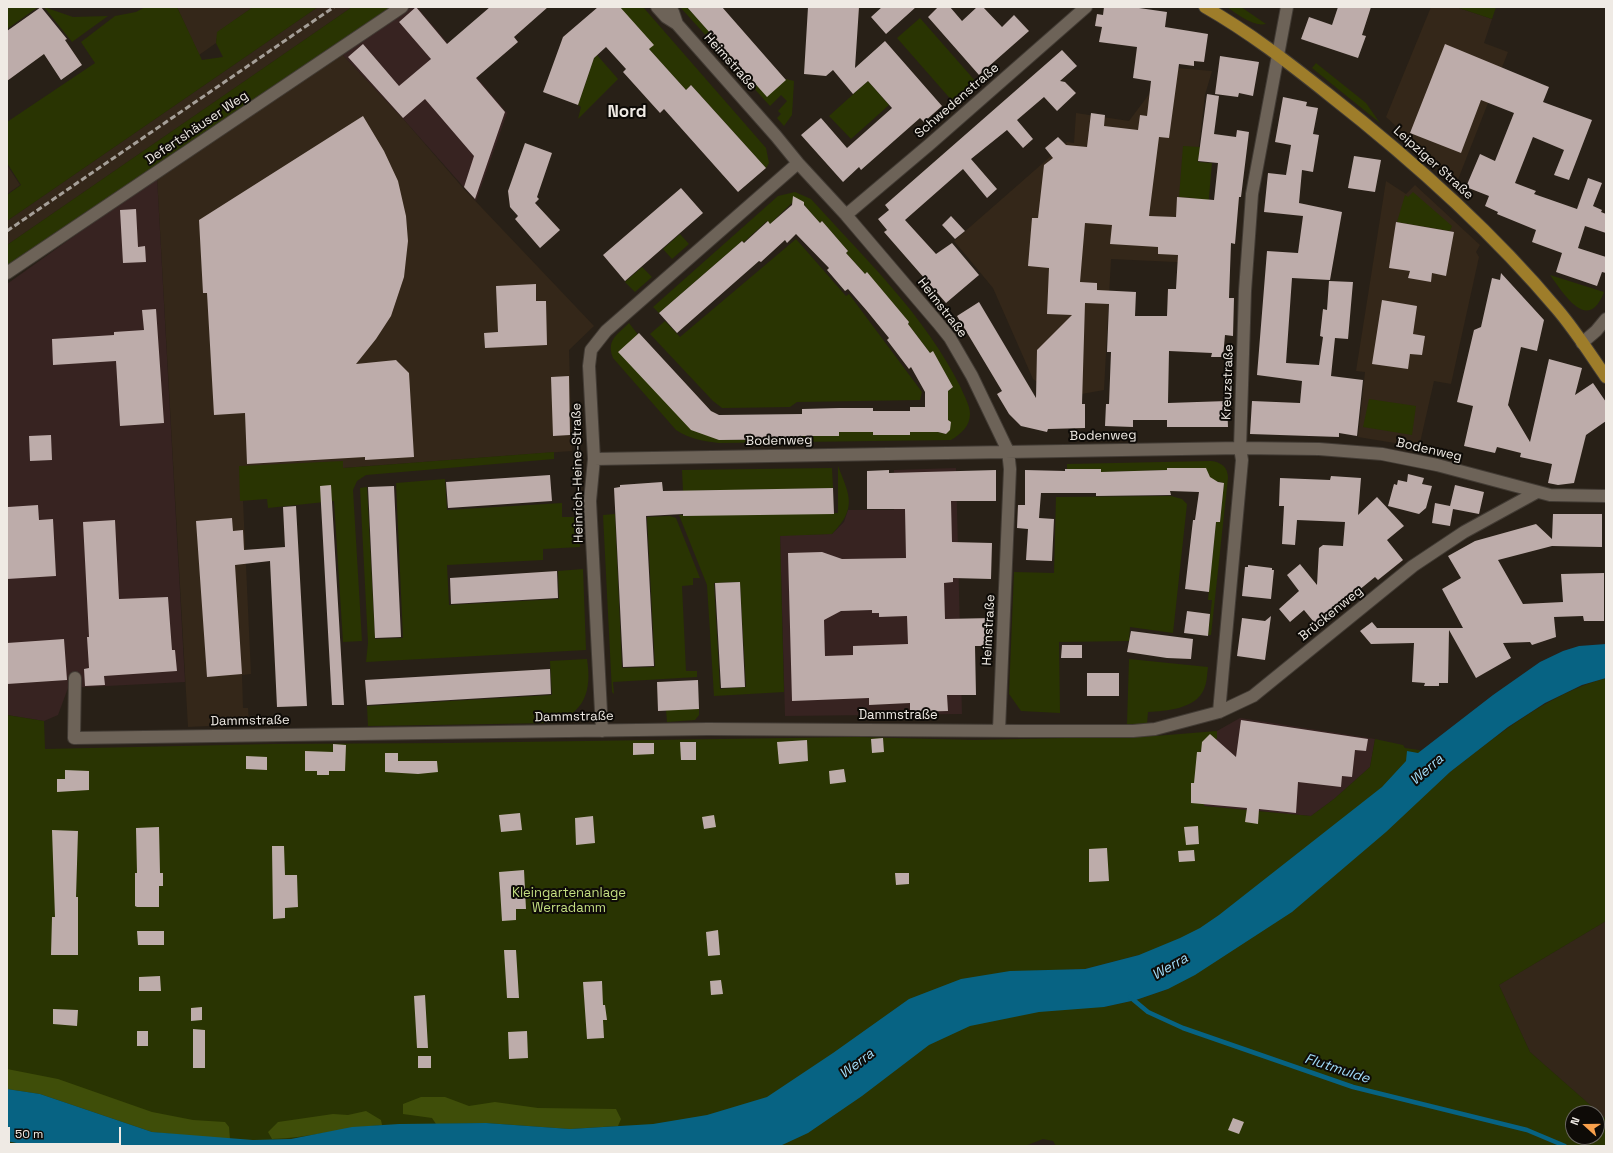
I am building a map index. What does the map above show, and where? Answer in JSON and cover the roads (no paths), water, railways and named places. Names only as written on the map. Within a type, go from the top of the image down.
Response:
[{"type":"main road","name":"Leipziger Straße","points":[[1205,7],[1278,55],[1389,141],[1447,193],[1506,252],[1557,308],[1606,377]]},
{"type":"street","name":"Defertshäuser Weg","points":[[7,273],[402,7]]},
{"type":"street","name":"Heimstraße","points":[[657,7],[666,17],[677,24],[772,131],[798,163],[846,215],[950,338],[972,376],[1008,451],[1010,469],[999,730]]},
{"type":"street","name":"Heimstraße","points":[[669,7],[673,12],[677,24]]},
{"type":"street","name":"Schwedenstraße","points":[[846,215],[930,144],[1086,7]]},
{"type":"street","name":"Kreuzstraße","points":[[1219,712],[1242,460],[1240,448],[1245,291],[1252,194],[1287,7]]},
{"type":"street","name":"Heinrich-Heine-Straße","points":[[602,731],[590,501],[594,459],[589,366],[591,350],[606,331],[798,163]]},
{"type":"street","points":[[1582,343],[1596,331],[1606,319]]},
{"type":"street","name":"Bodenweg","points":[[594,459],[1008,451],[1240,448],[1319,449],[1382,454],[1437,465],[1537,492],[1564,497],[1606,496]]},
{"type":"street","name":"Brückenweg","points":[[1133,731],[1155,729],[1219,712],[1253,696],[1413,566],[1464,532],[1537,492]]},
{"type":"street","name":"Dammstraße","points":[[75,678],[74,738],[708,729],[1133,731]]},
{"type":"water","name":"Werra","points":[[1606,644],[1606,678],[1582,685],[1545,703],[1508,727],[1450,772],[1386,832],[1292,912],[1195,975],[1168,989],[1136,1000],[1104,1007],[1039,1012],[970,1026],[929,1045],[862,1096],[808,1133],[780,1146],[31,1146],[7,1141],[7,1089],[40,1094],[152,1132],[253,1140],[291,1139],[352,1127],[399,1124],[486,1123],[570,1129],[653,1124],[707,1115],[767,1097],[833,1053],[909,999],[961,979],[1010,971],[1085,969],[1139,955],[1200,928],[1219,915],[1382,787],[1406,761],[1407,751],[1418,753],[1493,695],[1540,662],[1563,651],[1579,646]]},
{"type":"waterway","name":"Flutmulde","points":[[1130,997],[1148,1012],[1183,1028],[1353,1087],[1527,1130],[1565,1146]]},
{"type":"railway","points":[[7,231],[334,7]]},
{"type":"district","name":"Nord","points":[[627,112]]},
{"type":"park label","name":"Kleingartenanlage Werradamm","points":[[569,900]]}]
